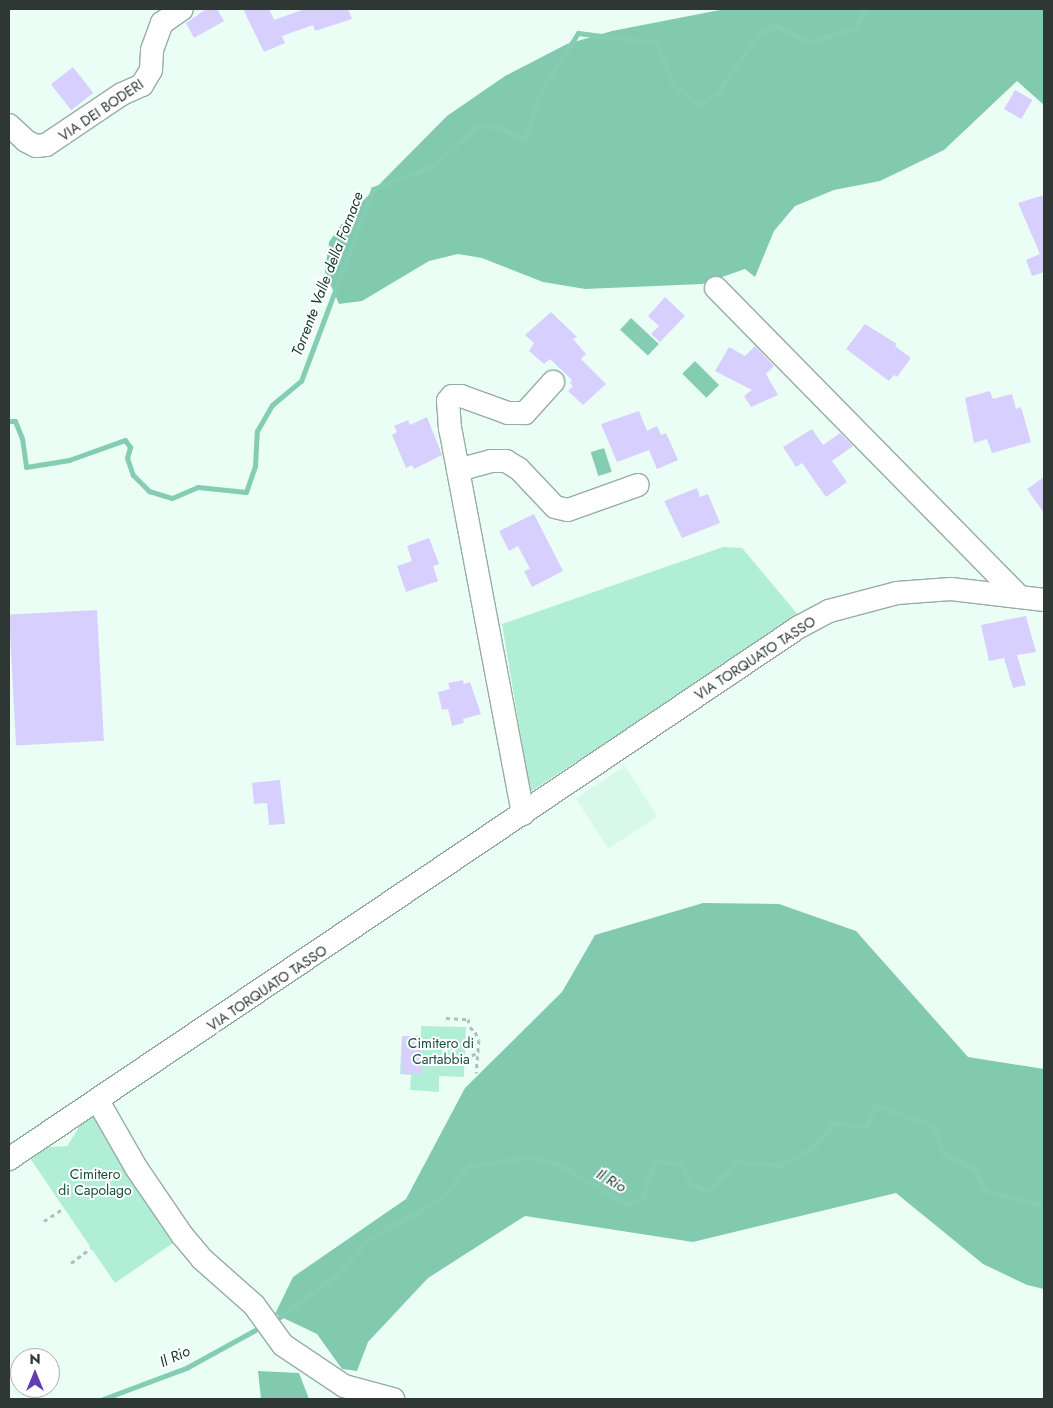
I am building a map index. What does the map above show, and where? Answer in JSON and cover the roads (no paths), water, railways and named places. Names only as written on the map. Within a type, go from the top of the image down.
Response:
[{"type":"street","name":"VIA DEI BODERI","points":[[9,125],[26,141],[36,146],[46,146],[122,94],[142,84],[151,70],[152,50],[162,23],[182,9]]},
{"type":"street","points":[[716,288],[1019,596]]},
{"type":"street","points":[[523,814],[450,429],[448,401],[452,396],[461,396],[508,413],[525,413],[553,382]]},
{"type":"street","points":[[458,470],[491,461],[506,461],[519,469],[555,507],[568,510],[638,485]]},
{"type":"street","name":"VIA TORQUATO TASSO","points":[[9,1159],[523,814],[770,645],[829,612],[906,592],[951,589],[1044,600]]},
{"type":"street","points":[[98,1101],[137,1169],[182,1235],[202,1259],[254,1305],[283,1345],[344,1386],[393,1399]]},
{"type":"waterway","name":"Torrente Valle della Fornace","points":[[9,421],[15,421],[22,438],[26,467],[69,460],[125,440],[130,447],[127,458],[133,475],[149,491],[172,498],[198,487],[246,492],[255,466],[257,431],[272,405],[301,381],[373,189],[433,166],[477,126],[498,127],[525,139],[540,93],[578,33],[657,43],[673,84],[699,106],[719,91],[759,33],[774,25],[809,42],[856,28],[865,9]]},
{"type":"waterway","name":"Il Rio","points":[[280,1317],[333,1277],[369,1239],[440,1199],[469,1166],[523,1158],[539,1159],[557,1164],[629,1205],[642,1198],[655,1161],[681,1164],[691,1184],[706,1190],[711,1188],[736,1162],[781,1165],[815,1146],[833,1123],[867,1126],[874,1105],[934,1126],[942,1152],[974,1170],[985,1190],[1044,1206]]},
{"type":"waterway","name":"Il Rio","points":[[103,1399],[186,1368],[255,1330]]},
{"type":"park label","name":"Cimitero di Cartabbia","points":[[441,1052]]},
{"type":"park label","name":"Cimitero di Capolago","points":[[95,1182]]}]
